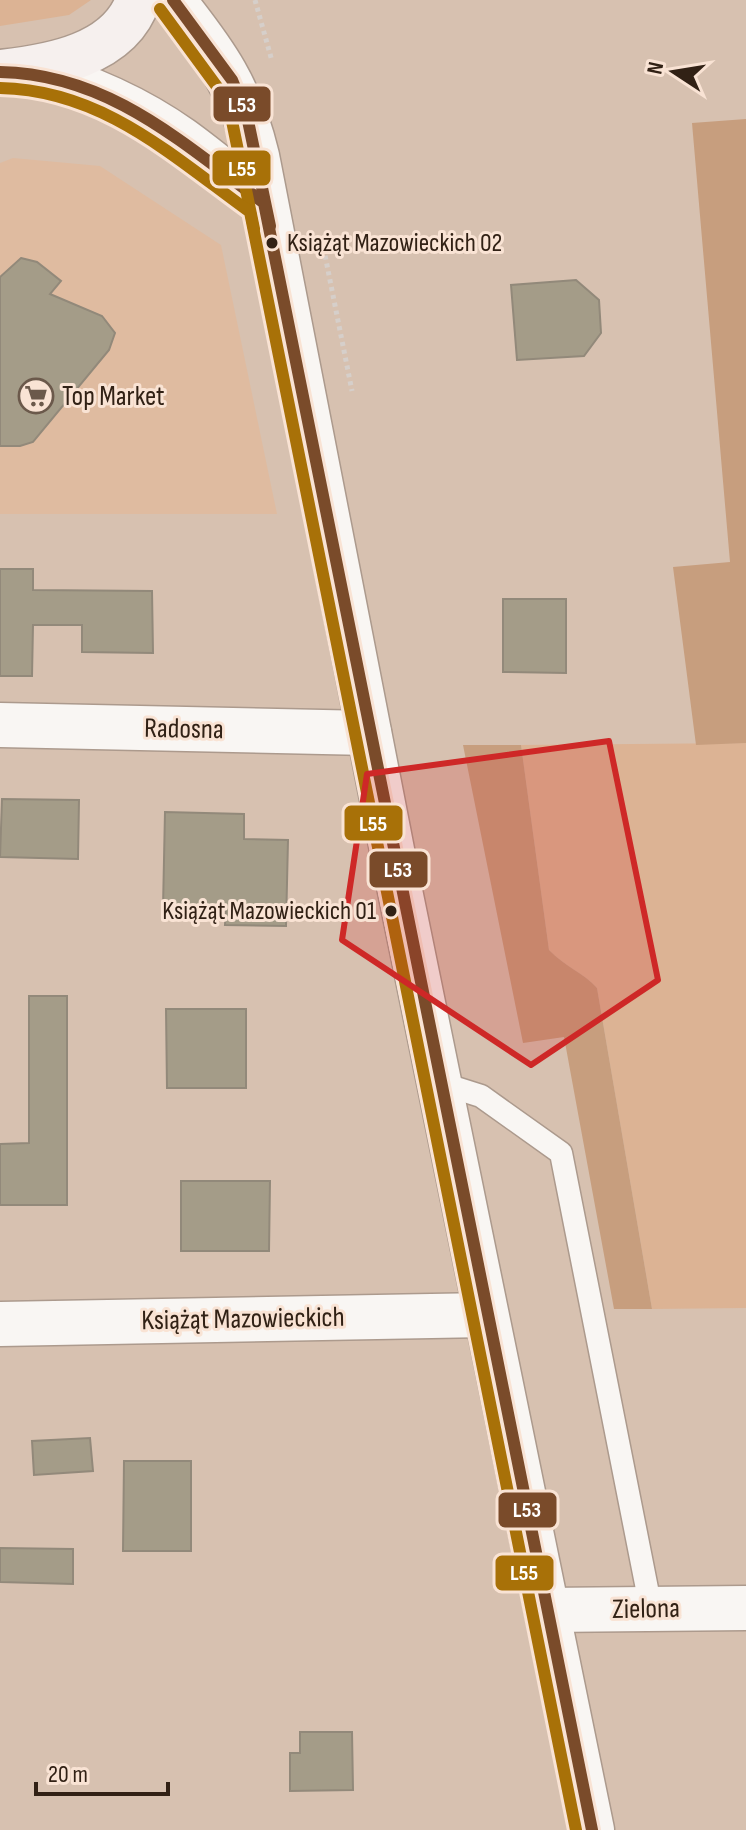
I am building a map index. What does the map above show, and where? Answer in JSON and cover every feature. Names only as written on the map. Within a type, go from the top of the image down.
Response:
[{"type":"main road","points":[[15,71],[69,60],[106,41],[121,27],[138,0]]},
{"type":"street","points":[[187,6],[232,80],[247,116],[592,1830]]},
{"type":"street","points":[[15,71],[60,78],[128,108],[179,137],[264,203]]},
{"type":"street","name":"Radosna","points":[[0,725],[369,733]]},
{"type":"street","name":"Książąt Mazowieckich","points":[[0,1324],[486,1315]]},
{"type":"street","name":"Zielona","points":[[547,1610],[746,1608]]},
{"type":"lane","points":[[440,1083],[481,1096],[561,1153],[651,1609]]},
{"type":"highlighted area","points":[[609,741],[658,980],[531,1065],[342,940],[367,774]]},
{"type":"shaded area","points":[[0,0],[91,0],[69,15],[0,26]]},
{"type":"shaded area","points":[[746,119],[746,743],[696,745],[673,567],[730,562],[692,123]]},
{"type":"shaded area","points":[[13,158],[100,166],[221,245],[277,514],[0,514],[0,163]]},
{"type":"shaded area","points":[[746,743],[746,1308],[652,1309],[597,988],[549,950],[521,745]]},
{"type":"shaded area","points":[[463,745],[521,745],[549,950],[597,988],[652,1309],[614,1309],[564,1037],[523,1043]]},
{"type":"building","name":"Top Market","points":[[21,258],[37,262],[61,281],[50,294],[102,316],[115,333],[109,350],[33,442],[20,446],[0,446],[0,277]]},
{"type":"building","points":[[576,280],[599,300],[601,333],[584,356],[517,360],[511,285]]},
{"type":"building","points":[[0,569],[33,569],[33,590],[152,591],[153,653],[82,652],[82,625],[33,625],[32,676],[0,676]]},
{"type":"building","points":[[503,599],[566,599],[566,673],[503,672]]},
{"type":"building","points":[[2,799],[79,800],[78,859],[0,857]]},
{"type":"building","points":[[165,812],[244,814],[244,839],[288,840],[286,926],[225,925],[226,909],[163,908]]},
{"type":"building","points":[[29,996],[67,996],[67,1205],[0,1205],[0,1144],[29,1143]]},
{"type":"building","points":[[166,1009],[246,1009],[246,1088],[167,1088]]},
{"type":"building","points":[[181,1181],[270,1181],[269,1251],[181,1251]]},
{"type":"building","points":[[90,1438],[93,1471],[34,1475],[32,1441]]},
{"type":"building","points":[[124,1461],[191,1461],[191,1551],[123,1551]]},
{"type":"building","points":[[0,1548],[73,1549],[73,1584],[0,1582]]},
{"type":"building","points":[[300,1732],[352,1732],[353,1790],[290,1791],[290,1753],[300,1753]]},
{"type":"transit line","name":"L53","points":[[173,0],[232,80],[247,116],[270,226]]},
{"type":"transit line","name":"L55","points":[[160,9],[218,88],[232,121],[254,229]]},
{"type":"transit line","name":"L53","points":[[0,72],[39,76],[109,98],[172,135],[264,203],[592,1830]]},
{"type":"transit line","name":"L55","points":[[0,88],[71,100],[103,113],[163,148],[250,212],[576,1830]]},
{"type":"place","name":"Książąt Mazowieckich 02","points":[[272,243]]},
{"type":"place","name":"Top Market","points":[[36,396]]},
{"type":"place","name":"Książąt Mazowieckich 01","points":[[391,911]]}]
